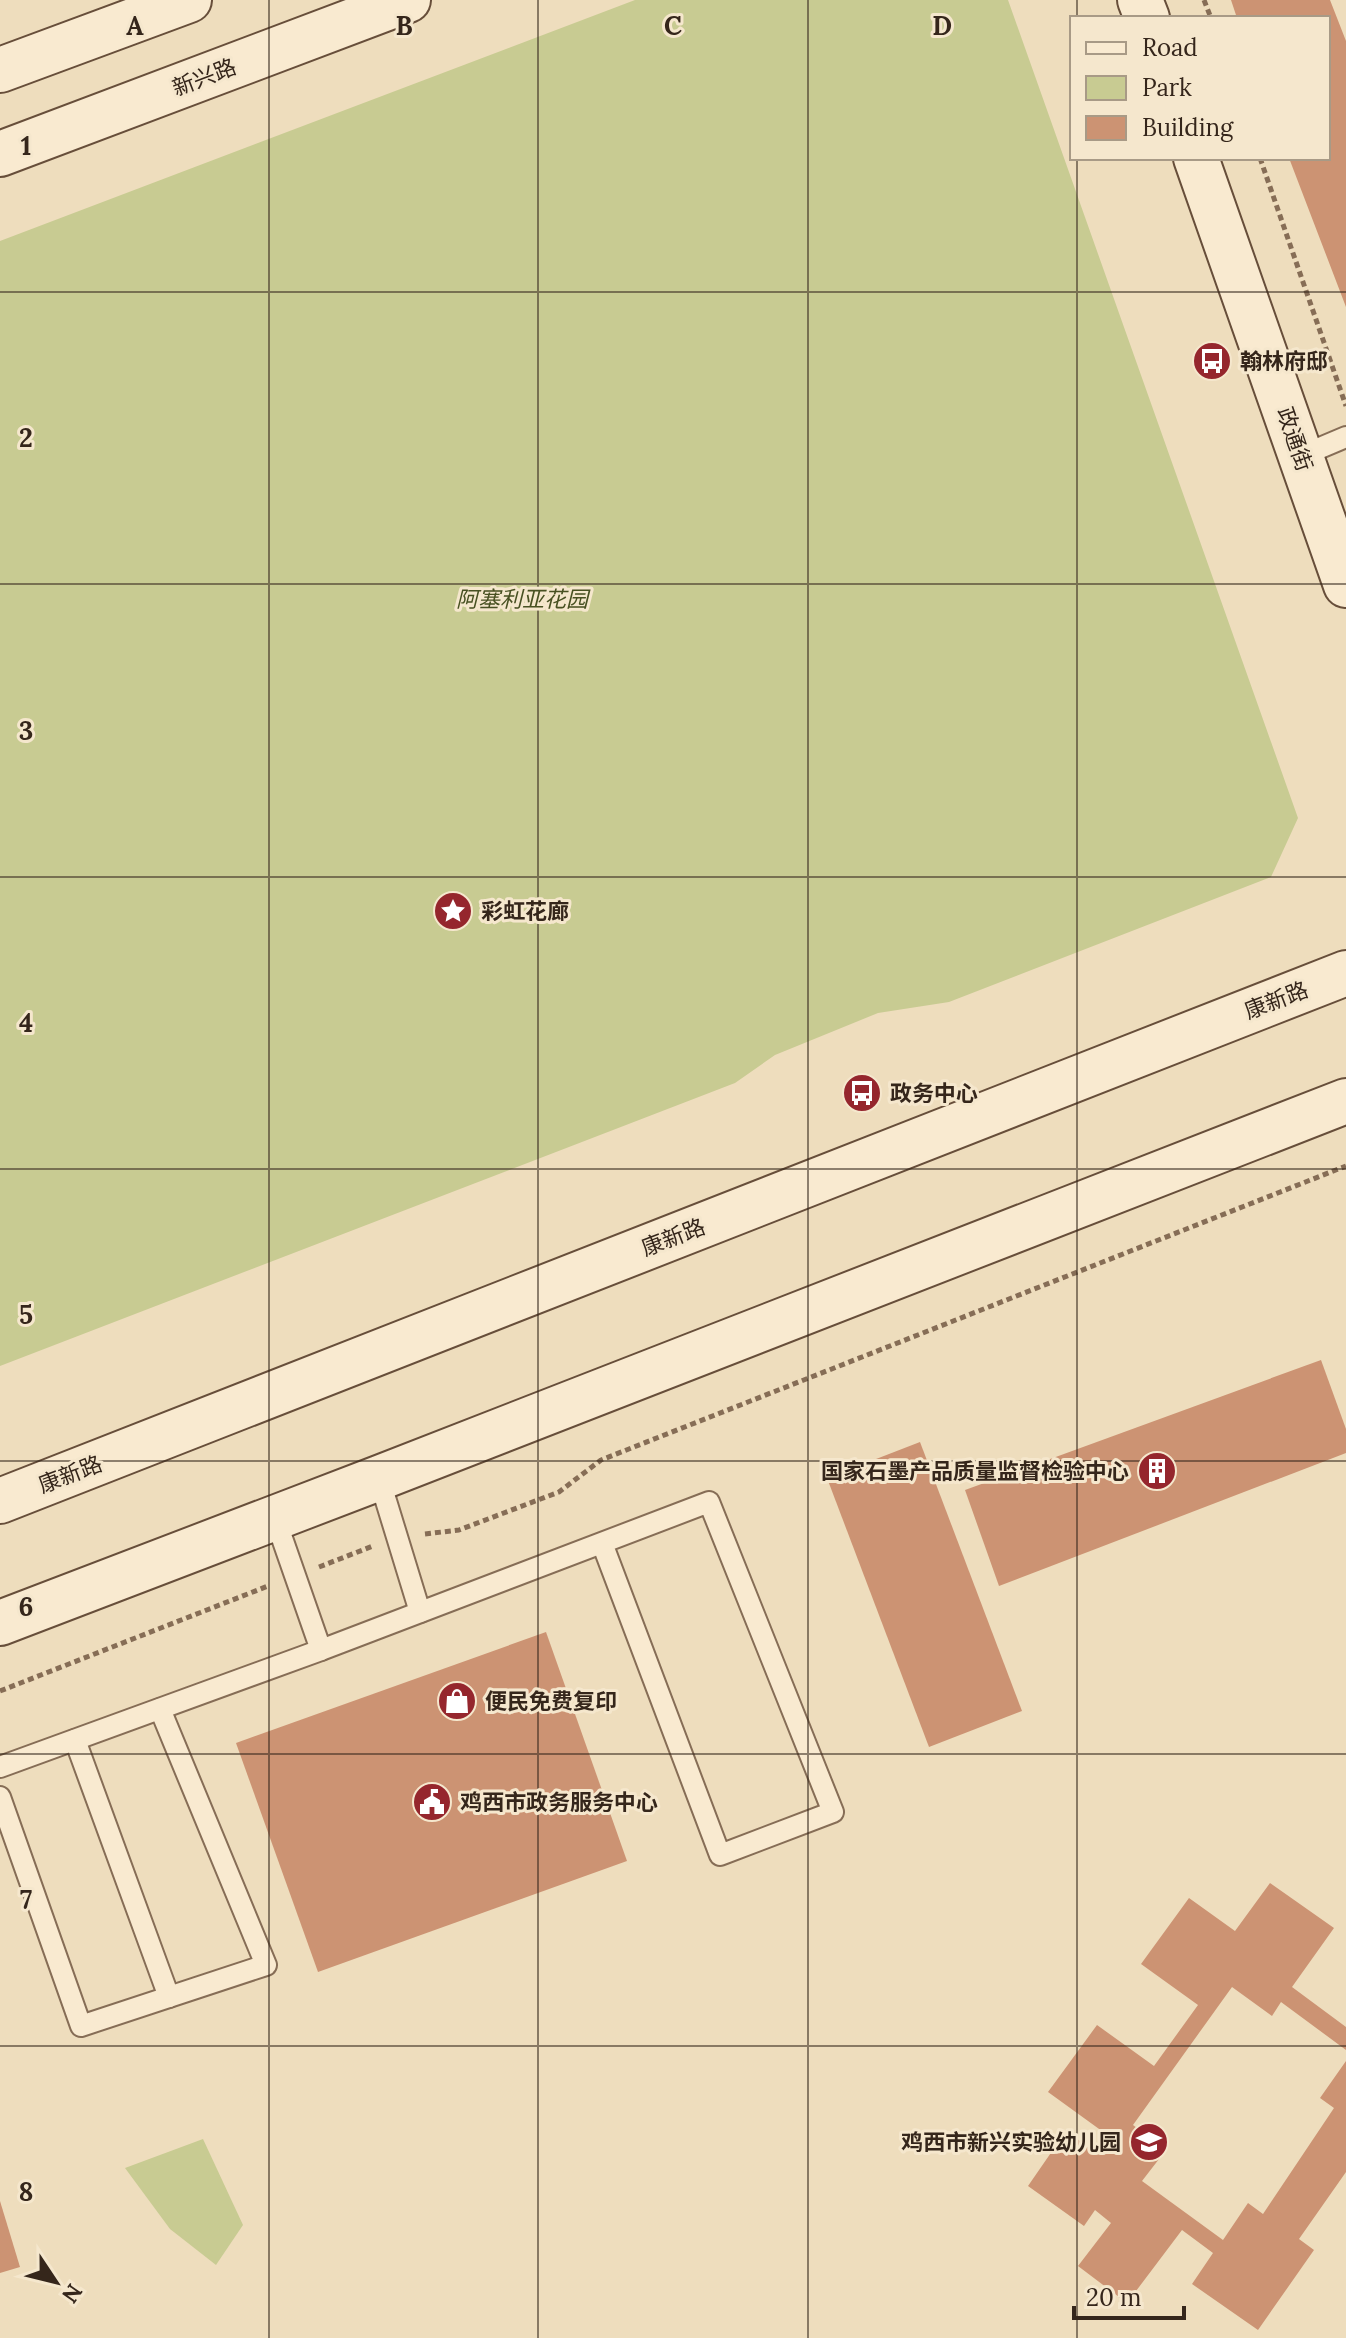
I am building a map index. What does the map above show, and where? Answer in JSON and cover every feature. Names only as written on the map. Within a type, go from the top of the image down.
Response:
[{"type":"main road","points":[[0,70],[189,0]]},
{"type":"main road","name":"新兴路","points":[[0,154],[408,0]]},
{"type":"main road","name":"政通街","points":[[1197,160],[1346,585]]},
{"type":"main road","name":"康新路","points":[[0,1501],[1346,973]]},
{"type":"main road","points":[[0,1623],[1346,1101]]},
{"type":"lane","points":[[1301,456],[1346,437]]},
{"type":"lane","points":[[379,1478],[420,1612]]},
{"type":"lane","points":[[0,1767],[321,1650],[709,1502],[833,1812],[720,1855],[602,1543]]},
{"type":"lane","points":[[275,1518],[321,1650]]},
{"type":"lane","points":[[0,1797],[81,2026],[266,1965],[160,1709]]},
{"type":"lane","points":[[75,1740],[169,1997]]},
{"type":"path","points":[[1261,160],[1346,406]]},
{"type":"path","points":[[0,1691],[397,1537],[459,1530],[559,1492],[601,1460],[1346,1166]]},
{"type":"green space","name":"阿塞利亚花园","points":[[635,0],[1008,0],[1298,818],[1271,877],[949,1002],[878,1013],[775,1055],[735,1083],[0,1366],[0,241]]},
{"type":"green space","points":[[203,2139],[243,2225],[216,2265],[170,2229],[125,2168]]},
{"type":"building","points":[[1231,0],[1330,0],[1346,41],[1346,307],[1290,160],[1330,160],[1330,16],[1236,16]]},
{"type":"building","name":"国家石墨产品质量监督检验中心","points":[[1321,1360],[1346,1429],[1346,1453],[999,1586],[965,1490]]},
{"type":"building","name":"国家石墨产品质量监督检验中心","points":[[920,1442],[1022,1711],[929,1747],[827,1478]]},
{"type":"building","name":"鸡西市政务服务中心","points":[[546,1632],[627,1861],[318,1972],[236,1743]]},
{"type":"building","points":[[1270,1883],[1334,1928],[1292,1987],[1346,2027],[1346,2050],[1281,2002],[1272,2016],[1232,1987],[1133,2125],[1166,2150],[1142,2181],[1223,2240],[1248,2203],[1263,2214],[1334,2108],[1320,2098],[1346,2061],[1346,2172],[1299,2239],[1314,2250],[1258,2330],[1192,2284],[1213,2253],[1182,2230],[1127,2303],[1078,2266],[1111,2223],[1095,2210],[1084,2226],[1028,2186],[1066,2131],[1094,2151],[1106,2134],[1048,2092],[1097,2025],[1154,2066],[1198,2005],[1141,1964],[1189,1898],[1235,1931]]},
{"type":"building","points":[[0,2201],[20,2267],[0,2273]]},
{"type":"place","name":"翰林府邸","points":[[1212,361]]},
{"type":"place","name":"彩虹花廊","points":[[453,911]]},
{"type":"place","name":"政务中心","points":[[862,1093]]},
{"type":"place","name":"国家石墨产品质量监督检验中心","points":[[1157,1471]]},
{"type":"place","name":"便民免费复印","points":[[457,1701]]},
{"type":"place","name":"鸡西市政务服务中心","points":[[432,1802]]},
{"type":"place","name":"鸡西市新兴实验幼儿园","points":[[1149,2142]]}]
